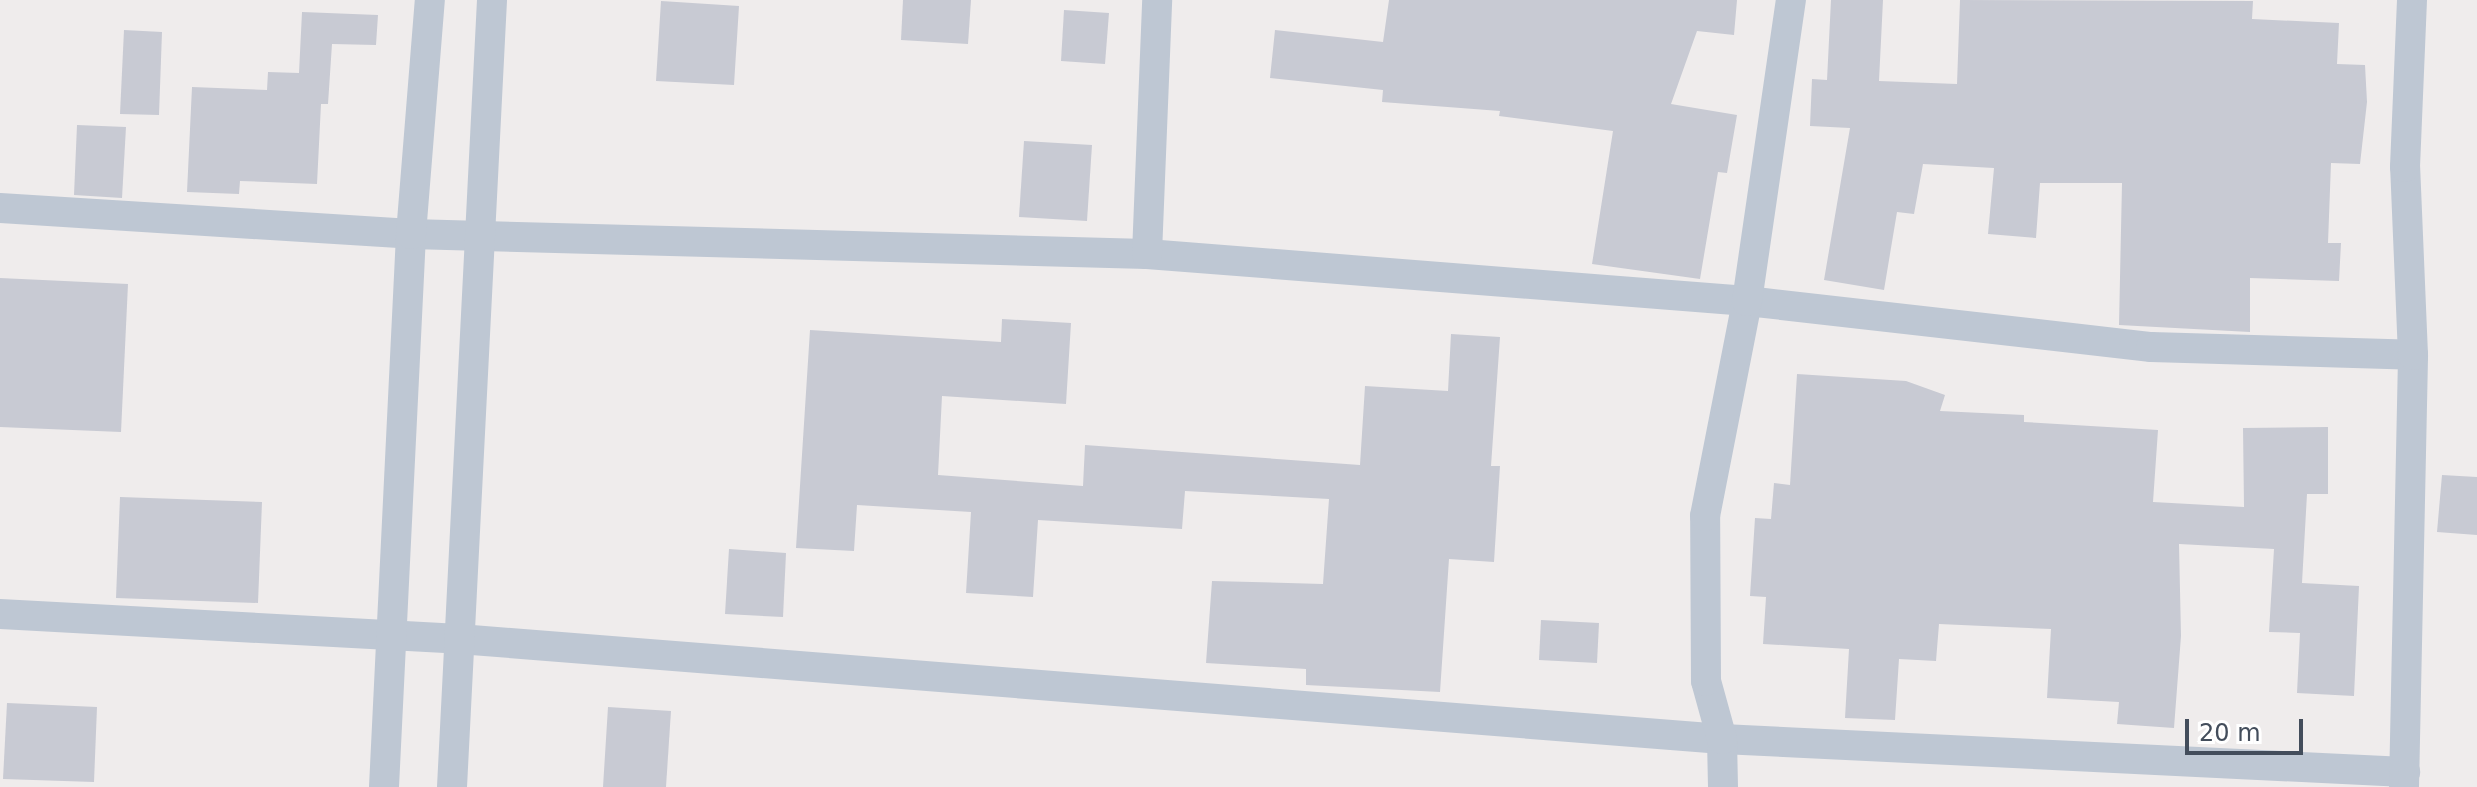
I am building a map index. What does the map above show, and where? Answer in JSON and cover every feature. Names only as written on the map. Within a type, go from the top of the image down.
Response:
[{"type":"street","points":[[384,787],[411,234],[430,0]]},
{"type":"street","points":[[452,787],[492,0]]},
{"type":"street","points":[[1147,254],[1157,0]]},
{"type":"street","points":[[1723,787],[1722,739],[1706,681],[1705,516],[1747,301],[1791,0]]},
{"type":"street","points":[[0,614],[459,639],[1722,739],[2405,780],[2413,355],[2405,167],[2412,0]]},
{"type":"street","points":[[0,208],[411,234],[1147,254],[1747,301],[2151,347],[2413,355]]},
{"type":"building","points":[[903,0],[971,0],[968,44],[901,40]]},
{"type":"building","points":[[1389,0],[1737,0],[1734,35],[1697,31],[1671,104],[1737,115],[1727,173],[1718,172],[1700,279],[1592,264],[1613,131],[1499,116],[1500,111],[1382,102],[1383,90],[1270,78],[1275,30],[1383,42]]},
{"type":"building","points":[[1831,0],[1883,0],[1879,81],[1957,84],[1960,0],[2253,1],[2252,19],[2339,23],[2337,64],[2365,65],[2367,102],[2360,164],[2331,163],[2328,243],[2341,243],[2339,281],[2250,278],[2250,332],[2119,325],[2122,183],[2040,183],[2036,238],[1988,234],[1994,168],[1923,164],[1914,214],[1897,212],[1884,290],[1824,280],[1850,128],[1810,126],[1812,79],[1827,80]]},
{"type":"building","points":[[661,1],[739,6],[734,85],[656,81]]},
{"type":"building","points":[[1064,10],[1109,13],[1105,64],[1061,61]]},
{"type":"building","points":[[302,12],[378,15],[376,45],[332,44],[328,104],[321,104],[317,184],[240,181],[239,194],[187,192],[192,87],[267,90],[268,72],[299,73]]},
{"type":"building","points":[[124,30],[162,32],[159,115],[120,114]]},
{"type":"building","points":[[77,125],[126,127],[122,198],[74,195]]},
{"type":"building","points":[[1024,141],[1092,145],[1087,221],[1019,217]]},
{"type":"building","points":[[0,278],[128,284],[121,432],[0,427]]},
{"type":"building","points":[[1002,319],[1071,323],[1066,404],[942,396],[938,475],[1083,486],[1085,445],[1360,465],[1365,386],[1448,391],[1451,334],[1500,337],[1491,466],[1500,466],[1494,562],[1449,559],[1440,692],[1306,685],[1306,669],[1206,663],[1212,581],[1323,584],[1329,499],[1185,491],[1182,529],[1038,520],[1033,597],[966,593],[971,512],[857,505],[854,551],[796,548],[810,330],[1001,342]]},
{"type":"building","points":[[1797,374],[1906,381],[1945,395],[1940,411],[2024,415],[2024,422],[2158,430],[2153,502],[2244,507],[2243,428],[2328,427],[2328,494],[2307,494],[2302,583],[2359,586],[2354,696],[2297,693],[2300,633],[2269,632],[2274,549],[2179,544],[2181,636],[2174,728],[2117,724],[2119,702],[2047,698],[2051,629],[1939,624],[1936,661],[1899,659],[1895,720],[1845,718],[1849,649],[1763,644],[1766,597],[1750,596],[1755,518],[1771,519],[1774,483],[1790,485]]},
{"type":"building","points":[[2442,475],[2477,477],[2477,535],[2437,532]]},
{"type":"building","points":[[120,497],[262,502],[258,603],[116,598]]},
{"type":"building","points":[[729,549],[786,553],[783,617],[725,614]]},
{"type":"building","points":[[1541,620],[1599,623],[1597,663],[1539,660]]},
{"type":"building","points":[[7,703],[97,707],[94,782],[3,779]]},
{"type":"building","points":[[608,707],[671,711],[666,787],[603,787]]}]
